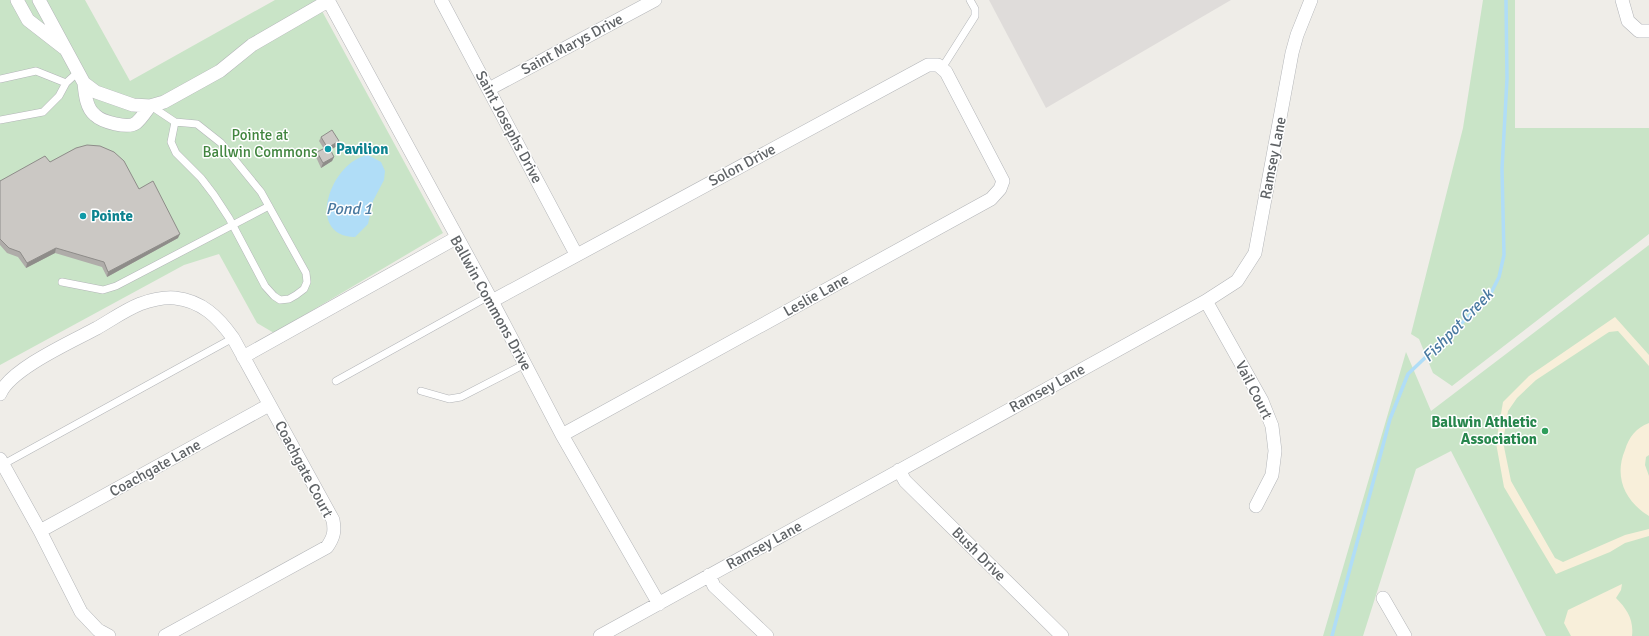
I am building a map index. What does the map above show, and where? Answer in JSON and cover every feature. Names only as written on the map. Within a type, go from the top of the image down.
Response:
[{"type":"street","points":[[17,0],[28,20],[65,49]]},
{"type":"street","points":[[39,0],[81,77],[96,92],[133,105],[150,106],[164,102],[220,72],[252,45],[328,0]]},
{"type":"street","name":"Ballwin Commons Drive","points":[[328,0],[456,238],[490,298],[562,435],[659,604]]},
{"type":"street","name":"Saint Josephs Drive","points":[[441,0],[576,254]]},
{"type":"street","name":"Saint Marys Drive","points":[[489,89],[655,0]]},
{"type":"street","name":"Ramsey Lane","points":[[600,636],[1206,301],[1237,281],[1255,253],[1292,53],[1297,36],[1312,0]]},
{"type":"street","points":[[1622,0],[1628,21],[1639,32],[1649,31]]},
{"type":"street","name":"Solon Drive","points":[[490,298],[576,254],[925,67],[933,64],[942,68]]},
{"type":"street","name":"Leslie Lane","points":[[562,435],[991,199],[1000,189],[1003,181],[942,68]]},
{"type":"street","points":[[81,77],[86,100],[95,115],[111,123],[126,126],[136,123],[150,106]]},
{"type":"street","points":[[243,357],[456,238]]},
{"type":"street","name":"Coachgate Court","points":[[0,394],[12,378],[36,362],[138,305],[158,298],[182,300],[204,308],[216,315],[233,338],[333,520],[333,538],[327,547],[166,636]]},
{"type":"street","name":"Vail Court","points":[[1206,301],[1262,401],[1272,426],[1275,451],[1272,475],[1256,506]]},
{"type":"street","name":"Coachgate Lane","points":[[40,531],[269,405]]},
{"type":"street","points":[[1,462],[40,531],[81,612],[98,630],[109,636]]},
{"type":"street","name":"Bush Drive","points":[[899,470],[905,481],[1062,636]]},
{"type":"street","points":[[708,576],[714,586],[767,636]]},
{"type":"street","points":[[1383,598],[1405,636]]},
{"type":"lane","points":[[942,68],[975,16],[976,9],[970,0]]},
{"type":"lane","points":[[0,79],[36,71],[66,83]]},
{"type":"lane","points":[[0,120],[43,112],[59,96],[66,83],[81,77]]},
{"type":"lane","points":[[150,106],[175,122],[198,124],[221,143],[262,192],[306,273],[307,282],[304,289],[292,297],[280,300],[274,296],[266,286],[234,226],[201,178],[176,153],[171,142],[175,122]]},
{"type":"lane","points":[[62,282],[103,290],[116,286],[234,226],[269,206]]},
{"type":"lane","points":[[336,381],[490,298]]},
{"type":"lane","points":[[1,462],[233,338]]},
{"type":"lane","points":[[421,391],[449,399],[461,397],[525,364]]},
{"type":"shaded area","points":[[989,0],[1231,0],[1046,108]]},
{"type":"green space","name":"Pointe at Ballwin Commons","points":[[0,0],[85,0],[130,81],[275,0],[316,0],[443,233],[274,333],[257,323],[219,254],[184,265],[0,365]]},
{"type":"green space","points":[[1483,0],[1515,0],[1515,128],[1649,128],[1649,234],[1452,386],[1433,373],[1419,339],[1411,334],[1463,128]]},
{"type":"green space","name":"Ballwin Athletic Association","points":[[1649,245],[1649,636],[1546,636],[1451,451],[1416,469],[1363,636],[1323,636],[1406,352],[1431,411]]},
{"type":"sand","points":[[1615,317],[1649,355],[1649,366],[1618,331],[1609,332],[1536,380],[1517,398],[1508,411],[1503,442],[1511,481],[1555,558],[1563,562],[1625,535],[1649,529],[1649,536],[1625,543],[1610,552],[1556,574],[1504,487],[1496,443],[1503,402],[1529,376]]},
{"type":"sand","points":[[1649,423],[1649,455],[1646,457],[1645,465],[1649,476],[1649,516],[1633,503],[1628,495],[1621,478],[1621,469],[1622,460],[1631,437],[1637,430]]},
{"type":"sand","points":[[1622,584],[1621,590],[1616,598],[1629,615],[1632,625],[1632,636],[1571,636],[1564,623],[1568,610]]},
{"type":"water","name":"Pond 1","points":[[368,155],[381,162],[385,171],[384,180],[373,201],[368,224],[355,237],[339,233],[330,225],[327,212],[328,198],[334,183],[343,170],[355,160]]},
{"type":"building","points":[[332,130],[339,141],[329,147],[334,157],[323,163],[317,152],[327,147],[321,137]]},
{"type":"building","name":"Pointe","points":[[87,145],[100,146],[114,152],[124,161],[139,189],[153,181],[180,234],[108,272],[104,262],[56,248],[27,263],[20,252],[9,248],[0,239],[0,181],[45,156],[50,162],[76,148]]},
{"type":"waterway","name":"Fishpot Creek","points":[[1332,636],[1390,419],[1408,374],[1489,297],[1499,277],[1504,255],[1502,169],[1507,79],[1506,0]]},
{"type":"place","name":"Pavilion","points":[[328,149]]},
{"type":"place","name":"Pointe","points":[[83,216]]},
{"type":"place","name":"Ballwin Athletic Association","points":[[1545,431]]}]
